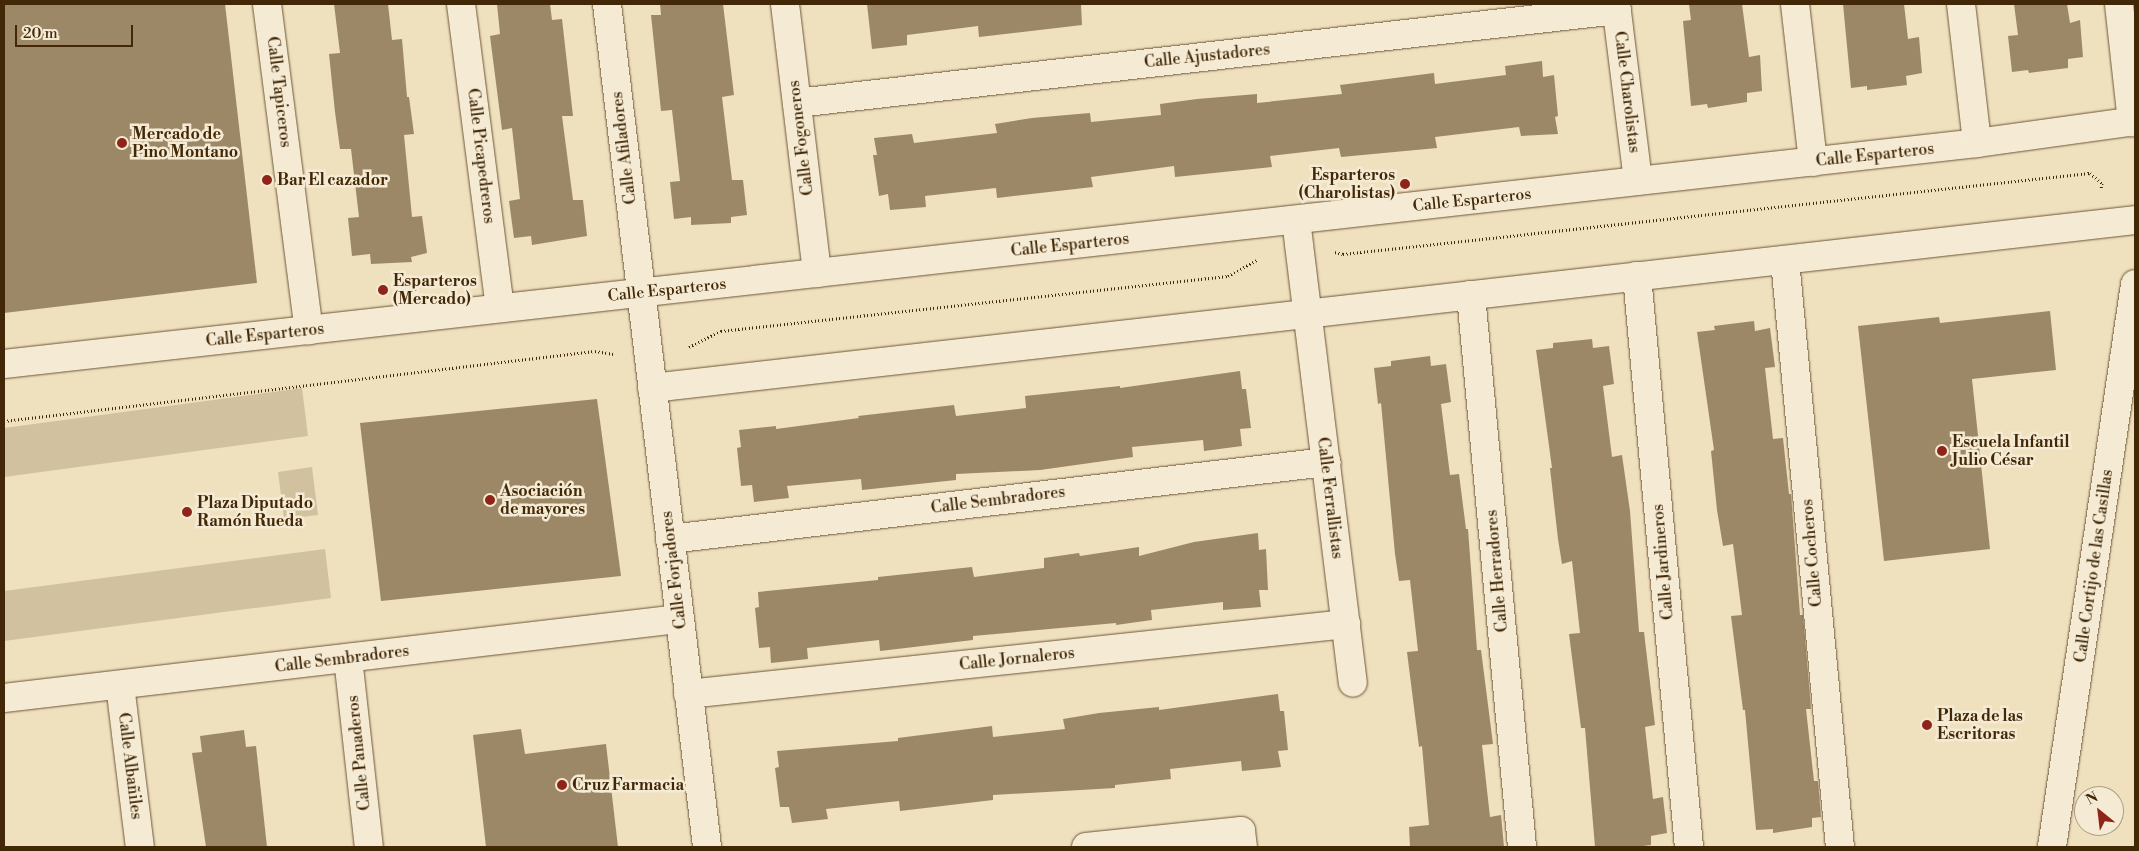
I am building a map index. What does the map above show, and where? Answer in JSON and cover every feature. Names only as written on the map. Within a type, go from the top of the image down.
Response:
[{"type":"street","name":"Calle Tapiceros","points":[[267,4],[309,330]]},
{"type":"street","name":"Calle Picapedreros","points":[[461,4],[500,308]]},
{"type":"street","name":"Calle Afiladores","points":[[607,4],[641,293]]},
{"type":"street","name":"Calle Fogoneros","points":[[785,4],[817,273]]},
{"type":"street","points":[[1795,4],[1813,162]]},
{"type":"street","points":[[1961,4],[1977,143]]},
{"type":"street","points":[[2119,4],[2134,122]]},
{"type":"street","name":"Calle Ajustadores","points":[[797,103],[1616,7]]},
{"type":"street","name":"Calle Charolistas","points":[[1616,7],[1638,181]]},
{"type":"street","name":"Calle Esparteros","points":[[4,364],[1813,162],[2134,122]]},
{"type":"street","name":"Calle Ferrallistas","points":[[1296,220],[1353,682]]},
{"type":"street","points":[[652,388],[2135,220]]},
{"type":"street","name":"Calle Cocheros","points":[[1784,260],[1840,847]]},
{"type":"street","name":"Calle Jardineros","points":[[1637,276],[1688,847]]},
{"type":"street","name":"Calle Cortijo de las Casillas","points":[[2052,847],[2135,284]]},
{"type":"street","name":"Calle Forjadores","points":[[641,293],[706,847]]},
{"type":"street","name":"Calle Herradores","points":[[1471,296],[1522,847]]},
{"type":"street","name":"Calle Sembradores","points":[[670,539],[1326,462]]},
{"type":"street","name":"Calle Sembradores","points":[[4,698],[679,619]]},
{"type":"street","name":"Calle Jornaleros","points":[[688,694],[1346,624]]},
{"type":"street","name":"Calle Panaderos","points":[[348,658],[369,847]]},
{"type":"street","name":"Calle Albañiles","points":[[120,685],[140,847]]},
{"type":"street","points":[[1086,847],[1242,839]]},
{"type":"path","points":[[1329,250],[1343,254],[1353,253],[2090,173],[2102,183],[2101,191]]},
{"type":"path","points":[[688,348],[721,332],[1228,276],[1265,256]]},
{"type":"path","points":[[4,421],[595,351],[620,355]]},
{"type":"shaded area","points":[[302,388],[308,436],[4,477],[4,428]]},
{"type":"shaded area","points":[[312,467],[318,515],[284,519],[278,472]]},
{"type":"shaded area","points":[[325,549],[331,598],[4,641],[4,591]]},
{"type":"building","name":"Mercado de Pino Montano","points":[[4,4],[225,4],[257,283],[4,313]]},
{"type":"building","points":[[334,4],[388,4],[392,40],[402,39],[407,97],[409,97],[414,134],[404,135],[412,217],[422,216],[427,253],[411,257],[412,262],[371,264],[370,254],[352,256],[348,218],[359,217],[351,149],[340,149],[335,112],[329,54],[340,53]]},
{"type":"building","points":[[497,4],[550,4],[552,20],[562,19],[573,116],[562,116],[573,200],[583,200],[587,236],[532,245],[531,236],[514,238],[509,201],[520,199],[512,128],[502,130],[490,36],[500,34]]},
{"type":"building","points":[[660,4],[723,4],[734,95],[722,97],[732,180],[743,180],[747,215],[731,217],[731,223],[691,225],[691,217],[674,219],[670,182],[680,181],[672,110],[661,111],[651,15],[661,15]]},
{"type":"building","points":[[867,4],[1081,4],[1082,25],[979,37],[978,26],[907,35],[907,45],[872,49]]},
{"type":"building","points":[[1689,4],[1742,4],[1749,57],[1760,55],[1762,91],[1747,93],[1747,102],[1708,108],[1707,104],[1691,106],[1683,21],[1691,20]]},
{"type":"building","points":[[1843,4],[1904,4],[1908,39],[1919,37],[1922,73],[1906,76],[1907,85],[1867,90],[1867,86],[1851,88]]},
{"type":"building","points":[[2014,4],[2067,4],[2070,23],[2080,20],[2083,57],[2068,59],[2068,68],[2029,73],[2028,70],[2012,72],[2008,36],[2018,35]]},
{"type":"building","points":[[1542,61],[1543,77],[1554,75],[1558,116],[1555,117],[1558,134],[1521,136],[1519,127],[1435,137],[1437,148],[1341,157],[1339,148],[1270,156],[1272,167],[1175,177],[1174,166],[1091,177],[1093,187],[997,198],[996,188],[925,196],[926,207],[890,210],[888,194],[879,196],[873,155],[877,155],[874,138],[912,134],[914,143],[997,133],[995,124],[1032,118],[1090,113],[1091,122],[1161,115],[1160,104],[1197,99],[1257,94],[1257,103],[1342,94],[1340,85],[1434,73],[1435,84],[1506,75],[1505,66]]},
{"type":"building","points":[[2050,311],[2056,370],[1972,379],[1990,549],[1884,561],[1858,326],[1939,317],[1940,323]]},
{"type":"building","points":[[1754,321],[1755,331],[1770,328],[1775,367],[1765,368],[1773,439],[1783,438],[1789,494],[1791,494],[1800,615],[1803,615],[1811,709],[1806,709],[1814,781],[1818,781],[1821,817],[1812,818],[1812,827],[1773,833],[1773,829],[1756,830],[1745,710],[1743,710],[1731,616],[1742,615],[1733,544],[1723,546],[1717,510],[1711,451],[1714,450],[1697,332],[1715,330],[1714,326]]},
{"type":"building","points":[[1592,339],[1593,348],[1609,346],[1614,384],[1603,386],[1612,457],[1622,455],[1630,511],[1639,632],[1644,632],[1655,725],[1645,727],[1653,799],[1663,797],[1667,833],[1651,836],[1651,845],[1635,847],[1595,847],[1585,728],[1581,728],[1569,634],[1580,633],[1572,561],[1562,564],[1550,468],[1552,468],[1536,350],[1553,348],[1553,343]]},
{"type":"building","points":[[1430,356],[1431,366],[1446,364],[1451,402],[1441,404],[1450,475],[1459,474],[1466,529],[1468,529],[1477,650],[1481,650],[1493,744],[1482,745],[1490,817],[1501,815],[1504,847],[1410,847],[1409,827],[1429,825],[1422,746],[1419,747],[1407,652],[1418,651],[1410,580],[1399,581],[1381,403],[1378,404],[1374,368],[1391,366],[1391,361]]},
{"type":"building","points":[[1240,371],[1242,389],[1246,389],[1251,428],[1240,429],[1242,446],[1204,451],[1203,440],[1132,447],[1133,457],[1040,470],[956,474],[956,480],[862,490],[861,479],[787,486],[789,498],[754,502],[752,485],[741,486],[737,448],[741,447],[739,430],[776,426],[776,429],[859,418],[858,416],[954,405],[956,416],[1026,408],[1025,396],[1120,386],[1120,388]]},
{"type":"building","name":"Asociación de mayores","points":[[597,399],[621,576],[381,601],[360,423]]},
{"type":"building","points":[[1258,533],[1259,550],[1266,549],[1268,590],[1259,590],[1261,607],[1223,610],[1223,602],[1151,610],[1152,620],[1116,625],[1116,623],[973,636],[973,640],[880,651],[879,640],[807,648],[808,659],[771,663],[770,647],[759,648],[755,608],[759,607],[758,592],[878,580],[878,577],[972,567],[974,577],[1044,568],[1044,558],[1079,553],[1080,556],[1139,547],[1139,556],[1194,542]]},
{"type":"building","points":[[1278,694],[1280,711],[1284,711],[1288,750],[1278,751],[1281,767],[1242,771],[1241,761],[1170,769],[1171,779],[1115,785],[1115,788],[993,795],[993,800],[900,811],[899,801],[826,809],[828,819],[792,823],[789,807],[780,807],[775,768],[779,767],[777,751],[898,741],[898,738],[992,726],[993,737],[1065,729],[1063,719],[1099,713],[1159,707],[1159,710]]},
{"type":"building","points":[[521,729],[525,754],[606,744],[618,847],[486,847],[473,735]]},
{"type":"building","points":[[244,730],[246,747],[256,746],[267,847],[206,847],[192,753],[202,752],[200,736]]},
{"type":"place","name":"Mercado de Pino Montano","points":[[122,143]]},
{"type":"place","name":"Bar El cazador","points":[[267,180]]},
{"type":"place","name":"Esparteros (Charolistas)","points":[[1405,184]]},
{"type":"place","name":"Esparteros (Mercado)","points":[[383,290]]},
{"type":"place","name":"Escuela Infantil Julio César","points":[[1942,451]]},
{"type":"place","name":"Asociación de mayores","points":[[490,500]]},
{"type":"place","name":"Plaza Diputado Ramón Rueda","points":[[187,512]]},
{"type":"place","name":"Plaza de las Escritoras","points":[[1927,725]]},
{"type":"place","name":"Cruz Farmacia","points":[[562,785]]}]
